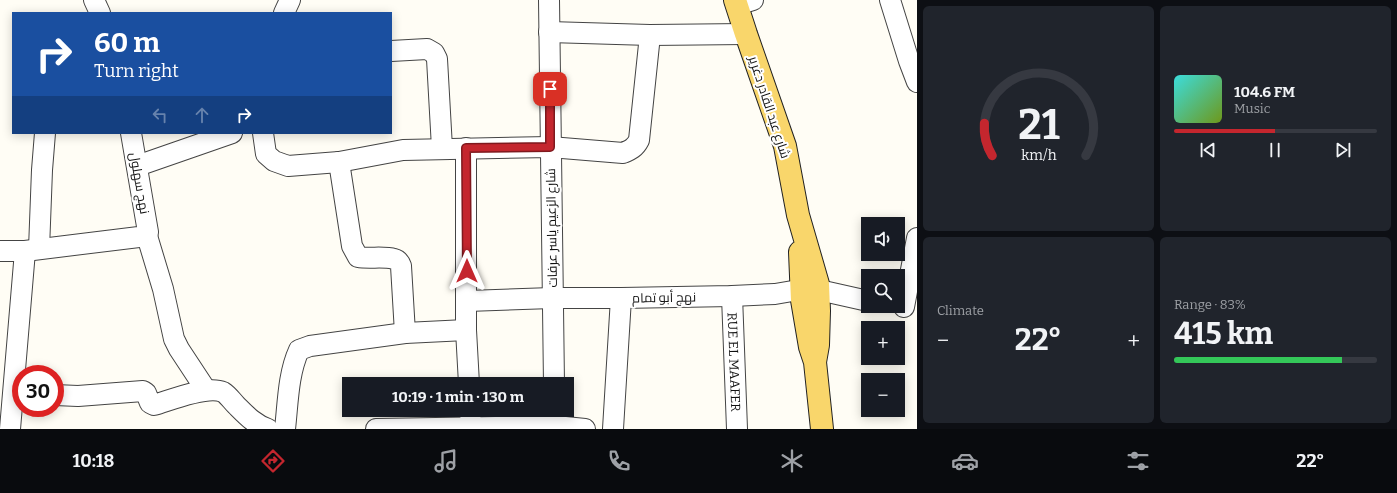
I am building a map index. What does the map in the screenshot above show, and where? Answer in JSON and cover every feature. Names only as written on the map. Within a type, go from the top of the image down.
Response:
[{"type":"main road","name":"شارع عبد القادر دغرير","points":[[742,2],[746,34],[785,146],[798,215],[818,345],[815,362],[822,429]]},
{"type":"street","points":[[94,0],[100,12]]},
{"type":"street","points":[[284,12],[290,0]]},
{"type":"street","name":"شارع الزعيم ياسر عرفات","points":[[549,0],[554,377]]},
{"type":"street","points":[[890,0],[917,82]]},
{"type":"street","points":[[549,32],[650,35],[746,34]]},
{"type":"street","points":[[263,134],[266,154],[279,164],[288,166],[339,162],[403,150],[442,148],[550,147],[623,153],[636,146],[639,140],[650,35]]},
{"type":"street","points":[[392,51],[427,49],[434,53],[437,59],[442,148]]},
{"type":"street","points":[[20,365],[32,250],[38,232],[45,134]]},
{"type":"street","name":"نهج سهلول","points":[[131,134],[148,234],[163,289],[174,339],[179,349],[215,391]]},
{"type":"street","points":[[137,166],[229,134]]},
{"type":"street","points":[[466,148],[466,330],[469,377]]},
{"type":"street","points":[[339,162],[354,252],[358,257],[394,259],[399,262],[401,266],[406,333]]},
{"type":"street","points":[[0,251],[32,250],[148,234]]},
{"type":"street","points":[[906,307],[917,238]]},
{"type":"street","name":"نهج أبو تمام","points":[[467,302],[552,298],[621,298],[775,294],[810,294],[860,299]]},
{"type":"street","name":"RUE EL MAAFER","points":[[732,296],[738,429]]},
{"type":"street","points":[[612,429],[621,298]]},
{"type":"street","points":[[284,429],[294,360],[299,350],[310,346],[406,333],[466,330]]},
{"type":"street","points":[[64,395],[78,396],[143,391],[146,393],[150,403],[154,404],[215,391],[250,420],[268,429]]},
{"type":"street","points":[[10,429],[12,417]]},
{"type":"street","points":[[376,429],[467,423],[555,422],[585,429]]},
{"type":"route","points":[[467,271],[466,148],[550,147],[550,89]]}]
